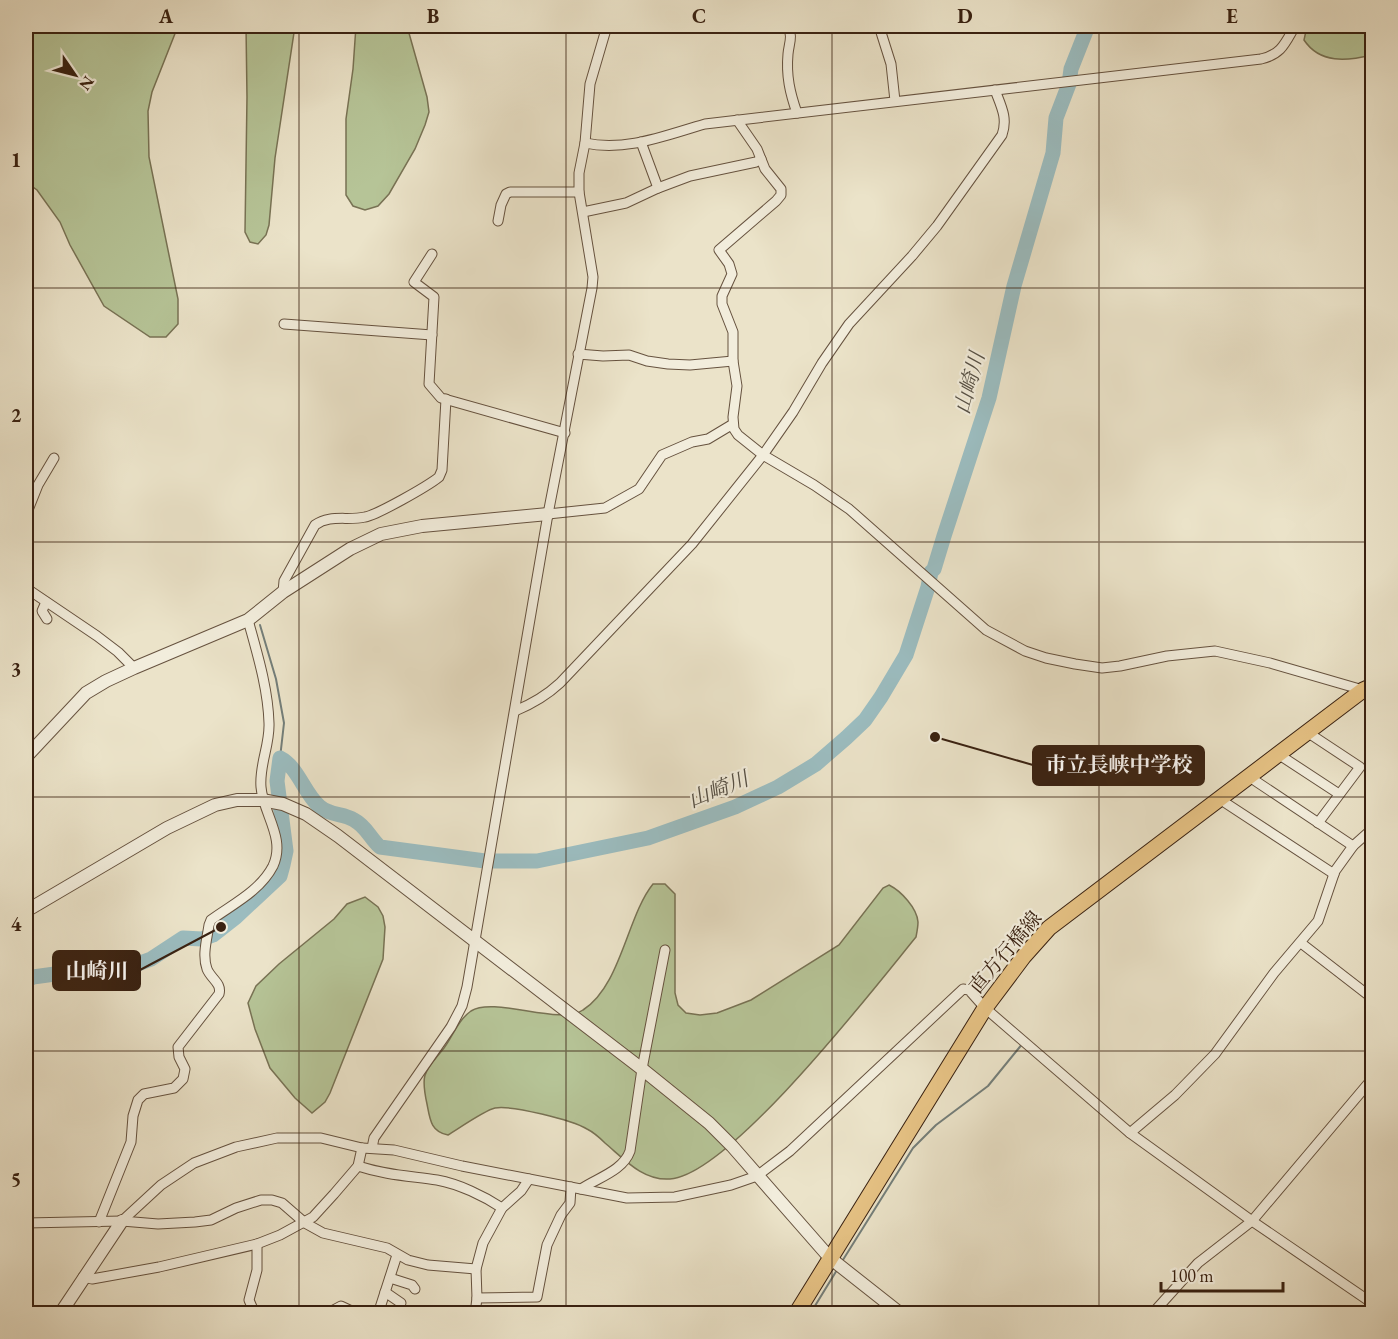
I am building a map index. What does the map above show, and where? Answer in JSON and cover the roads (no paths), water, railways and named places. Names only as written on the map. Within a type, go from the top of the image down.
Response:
[{"type":"main road","name":"直方行橋線","points":[[796,1314],[985,1008],[1024,956],[1049,928],[1218,798],[1368,688]]},
{"type":"street","points":[[83,1277],[92,1279],[143,1270],[257,1244],[305,1223],[358,1166],[367,1148],[458,1016],[467,987],[548,514],[593,277],[579,192],[581,156],[585,143],[590,84],[607,26]]},
{"type":"street","points":[[788,26],[792,38],[788,54],[788,86],[797,113]]},
{"type":"street","points":[[879,26],[891,64],[895,100]]},
{"type":"street","points":[[585,143],[614,147],[625,146],[705,124],[1261,59],[1274,56],[1280,51],[1295,26]]},
{"type":"street","points":[[514,711],[538,700],[560,683],[692,544],[763,455],[849,324],[931,234],[1002,135],[1005,116],[995,90]]},
{"type":"street","points":[[737,120],[757,148],[765,169],[781,189],[781,195],[719,250],[732,270],[731,279],[722,296],[722,304],[733,332],[733,361],[738,386],[733,424],[738,435],[763,455],[849,509],[981,626],[1024,651],[1046,658],[1102,668],[1167,656],[1215,651],[1368,688]]},
{"type":"street","points":[[641,142],[658,188]]},
{"type":"street","points":[[583,212],[626,203],[690,176],[761,159]]},
{"type":"street","points":[[498,220],[501,205],[506,194],[510,192],[579,192]]},
{"type":"street","points":[[432,254],[414,282],[434,297],[429,384],[441,398],[565,433]]},
{"type":"street","points":[[284,324],[432,335]]},
{"type":"street","points":[[579,354],[629,356],[668,364],[733,361]]},
{"type":"street","points":[[283,592],[284,581],[315,525],[333,518],[368,517],[439,477],[442,470],[446,399]]},
{"type":"street","points":[[26,757],[86,693],[134,668],[248,620],[283,592],[350,549],[381,534],[422,526],[605,508],[639,489],[662,455],[692,442],[708,440],[733,424]]},
{"type":"street","points":[[26,515],[38,485],[54,458]]},
{"type":"street","points":[[26,588],[111,647],[134,668]]},
{"type":"street","points":[[46,602],[42,611],[47,619]]},
{"type":"street","points":[[99,1222],[131,1142],[133,1116],[138,1100],[144,1094],[165,1091],[180,1084],[185,1069],[178,1047],[219,994],[219,985],[208,971],[206,964],[207,938],[211,920],[247,896],[266,876],[272,867],[278,848],[260,784],[268,742],[269,722],[264,682],[248,620]]},
{"type":"street","points":[[1307,732],[1360,767],[1318,823]]},
{"type":"street","points":[[1278,754],[1339,795]]},
{"type":"street","points":[[1248,776],[1353,846]]},
{"type":"street","points":[[1218,798],[1334,874]]},
{"type":"street","points":[[26,910],[199,811],[215,805],[237,800],[265,800],[283,804],[306,814],[338,836],[642,1069],[709,1123],[830,1257],[901,1314]]},
{"type":"street","points":[[1130,1133],[1175,1095],[1215,1054],[1274,973],[1318,921],[1334,874],[1353,846],[1372,828]]},
{"type":"street","points":[[1301,943],[1372,998]]},
{"type":"street","points":[[477,1298],[537,1297],[547,1245],[576,1188],[615,1170],[627,1159],[665,950]]},
{"type":"street","points":[[60,1314],[122,1221],[161,1185],[194,1163],[236,1147],[277,1138],[321,1138],[367,1148],[394,1150],[431,1160],[627,1198],[675,1197],[731,1185],[757,1176],[814,1131],[963,989],[969,990],[985,1008],[1130,1133],[1252,1221],[1372,1303]]},
{"type":"street","points":[[1152,1314],[1198,1263],[1252,1221],[1372,1079]]},
{"type":"street","points":[[358,1166],[391,1175],[455,1184],[502,1208]]},
{"type":"street","points":[[475,1314],[476,1269],[483,1243],[502,1208],[521,1191],[529,1179]]},
{"type":"street","points":[[26,1223],[122,1221],[158,1224],[203,1221],[261,1200],[282,1203],[305,1223],[323,1233],[387,1248],[408,1260],[428,1265],[476,1269]]},
{"type":"street","points":[[255,1314],[249,1300],[257,1270],[257,1244]]},
{"type":"street","points":[[378,1314],[397,1255]]},
{"type":"street","points":[[390,1278],[412,1285],[416,1289]]},
{"type":"street","points":[[385,1292],[401,1303]]},
{"type":"street","points":[[326,1314],[341,1306],[358,1314]]},
{"type":"waterway","name":"山崎川","points":[[26,981],[33,977],[55,974],[86,976],[127,968],[151,959],[183,938],[202,939],[213,935],[236,917],[280,876],[286,851],[277,781],[280,758],[292,767],[319,806],[358,823],[380,847],[485,861],[537,861],[648,838],[735,807],[778,787],[816,764],[846,738],[865,720],[906,655],[989,398],[1014,286],[1053,153],[1056,118],[1069,84],[1071,69],[1088,26]]},
{"type":"waterway","points":[[260,625],[276,679],[284,723],[280,758]]},
{"type":"waterway","points":[[841,1263],[913,1148],[936,1125],[988,1086],[1023,1043]]},
{"type":"waterway","points":[[810,1314],[837,1270]]},
{"type":"place","name":"市立長峡中学校","points":[[935,737]]},
{"type":"place","name":"山崎川","points":[[221,927]]}]
